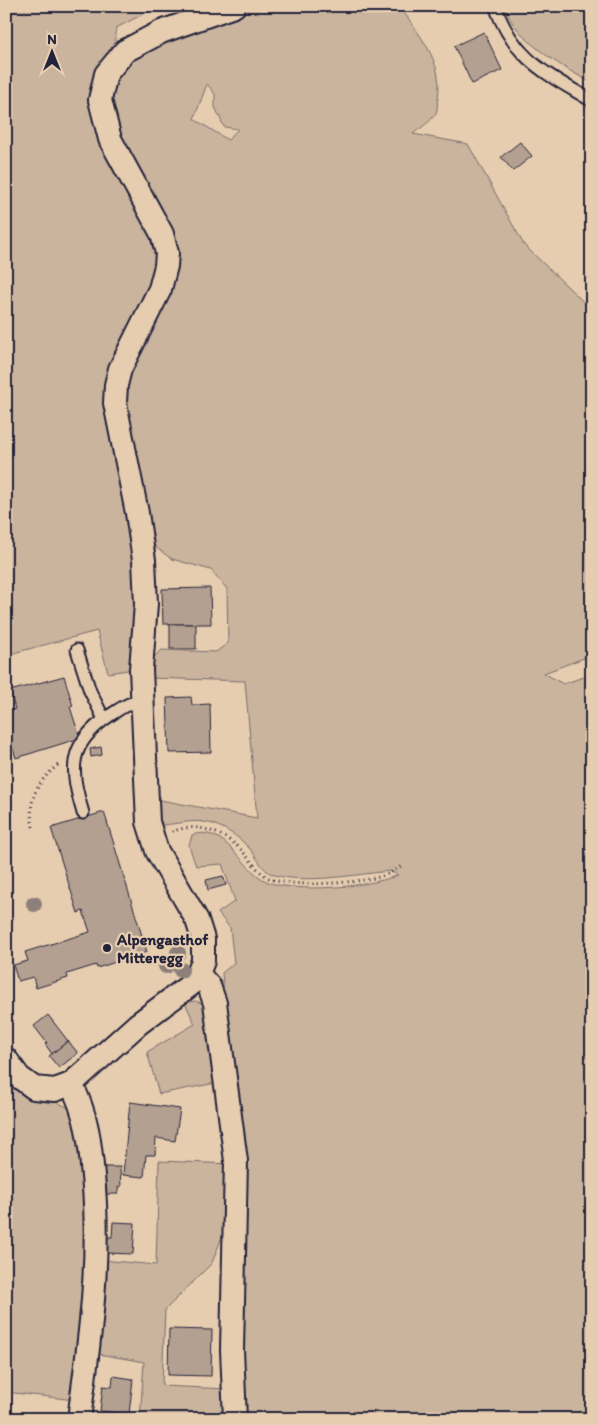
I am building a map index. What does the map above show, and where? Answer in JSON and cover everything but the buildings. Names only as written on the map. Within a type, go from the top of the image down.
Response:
[{"type":"street","points":[[6,1059],[19,1077],[34,1088],[56,1090],[71,1084],[138,1024],[189,986],[198,974],[204,955],[200,929],[186,899],[154,842],[147,808],[141,669],[146,604],[144,560],[134,497],[117,418],[115,395],[120,369],[160,289],[167,253],[162,234],[110,139],[100,100],[106,74],[125,51],[154,35],[234,6]]},
{"type":"street","points":[[198,974],[209,986],[214,1003],[236,1160],[232,1350],[235,1419]]},
{"type":"street","points":[[71,1084],[81,1103],[89,1128],[96,1209],[96,1255],[79,1419]]},
{"type":"lane","points":[[495,6],[509,36],[529,61],[592,101]]},
{"type":"lane","points":[[78,650],[90,691],[104,719]]},
{"type":"lane","points":[[83,813],[75,780],[76,751],[90,731],[104,719],[129,702],[143,701]]},
{"type":"path","points":[[33,827],[30,808],[34,792],[46,774],[76,751]]},
{"type":"path","points":[[154,842],[175,830],[190,828],[216,832],[236,845],[265,876],[291,883],[375,878],[394,872],[403,865]]},
{"type":"shaded area","points":[[6,6],[159,6],[116,28],[109,112],[112,92],[120,73],[133,59],[173,36],[257,6],[400,6],[428,49],[437,72],[439,84],[436,113],[413,134],[468,144],[524,245],[592,310],[592,655],[544,673],[563,684],[592,674],[592,1419],[241,1419],[232,1081],[222,973],[234,963],[230,928],[218,913],[235,901],[222,864],[196,866],[189,846],[192,835],[204,833],[214,836],[232,849],[257,875],[266,881],[278,885],[313,888],[351,886],[398,875],[390,871],[330,878],[299,879],[272,874],[262,866],[246,844],[223,828],[210,823],[199,822],[163,825],[156,813],[155,799],[257,818],[245,681],[149,678],[148,662],[162,650],[216,652],[228,643],[227,589],[211,570],[172,559],[148,542],[122,395],[153,282],[108,372],[104,385],[137,573],[134,669],[108,673],[97,631],[6,655]],"holes":[[[207,84],[215,94],[215,107],[224,127],[238,129],[228,140],[194,119]]]},
{"type":"shaded area","points":[[504,6],[592,6],[592,83],[554,61],[529,41],[518,30]]},
{"type":"shaded area","points":[[195,1001],[202,1003],[210,1011],[221,1082],[159,1094],[147,1052],[195,1024],[185,1003]]},
{"type":"shaded area","points":[[6,1072],[25,1095],[59,1103],[73,1110],[91,1222],[75,1400],[6,1392]]},
{"type":"shaded area","points":[[159,1161],[231,1164],[230,1216],[212,1263],[165,1310],[162,1386],[227,1389],[227,1419],[140,1419],[144,1362],[93,1353],[102,1260],[156,1265]]},
{"type":"place","name":"Alpengasthof Mitteregg","points":[[107,948]]}]
